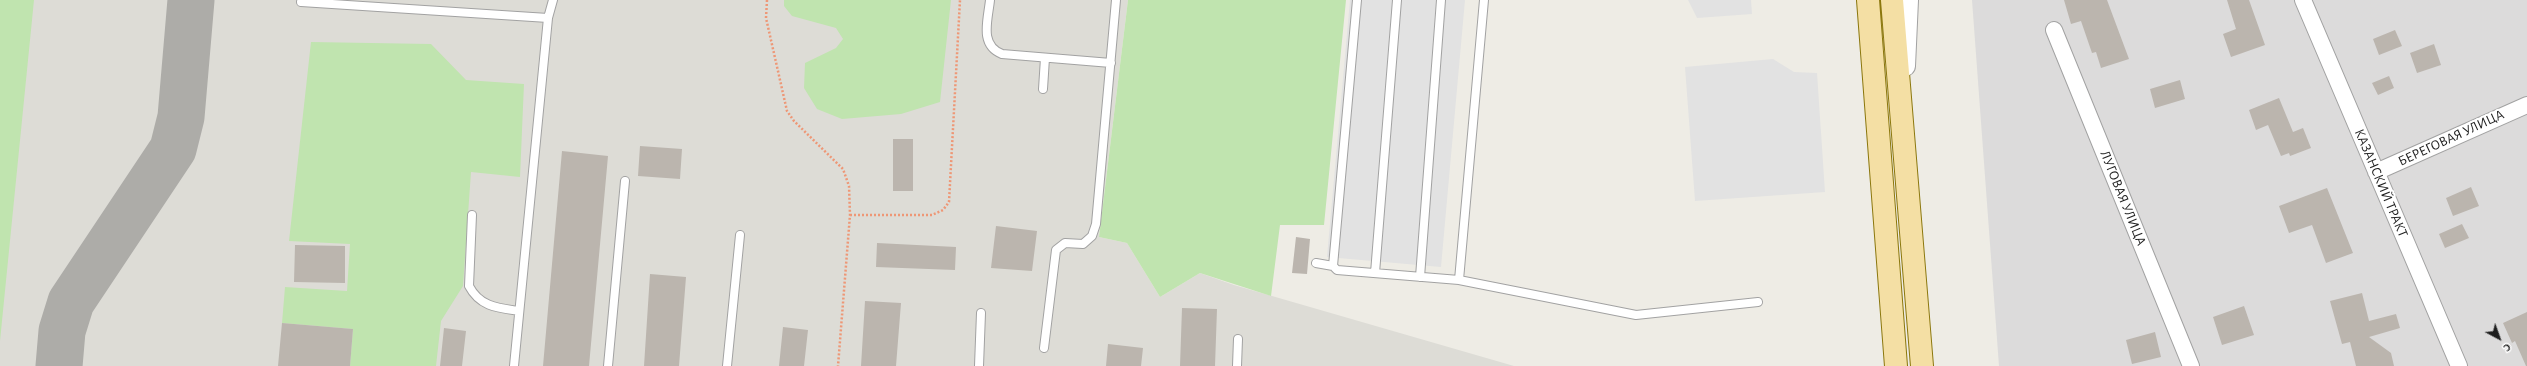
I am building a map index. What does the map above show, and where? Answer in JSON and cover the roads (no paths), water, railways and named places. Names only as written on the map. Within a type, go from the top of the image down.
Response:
[{"type":"main road","points":[[1868,0],[1896,366]]},
{"type":"main road","points":[[1892,0],[1922,366]]},
{"type":"street","points":[[1902,126],[1908,0]]},
{"type":"street","name":"КАЗАНСКИЙ ТРАКТ","points":[[2303,0],[2459,366]]},
{"type":"street","name":"ЛУГОВАЯ УЛИЦА","points":[[2054,30],[2191,366]]},
{"type":"street","name":"БЕРЕГОВАЯ УЛИЦА","points":[[2376,172],[2527,105]]},
{"type":"lane","points":[[514,366],[548,18],[553,0]]},
{"type":"lane","points":[[990,0],[988,43],[992,51],[1002,54],[1111,64]]},
{"type":"lane","points":[[1044,348],[1056,250],[1065,243],[1083,244],[1092,236],[1096,224],[1116,0]]},
{"type":"lane","points":[[1333,266],[1357,0]]},
{"type":"lane","points":[[1375,273],[1397,0]]},
{"type":"lane","points":[[1420,277],[1441,0]]},
{"type":"lane","points":[[1459,280],[1484,0]]},
{"type":"lane","points":[[301,2],[548,18]]},
{"type":"lane","points":[[1043,89],[1045,58]]},
{"type":"lane","points":[[608,366],[625,181]]},
{"type":"lane","points":[[472,215],[469,286],[474,295],[482,302],[494,308],[519,311]]},
{"type":"lane","points":[[727,366],[740,235]]},
{"type":"lane","points":[[1316,263],[1333,266],[1337,270],[1459,280],[1636,315],[1758,302]]},
{"type":"lane","points":[[979,366],[981,313]]},
{"type":"lane","points":[[1237,366],[1238,339]]}]
